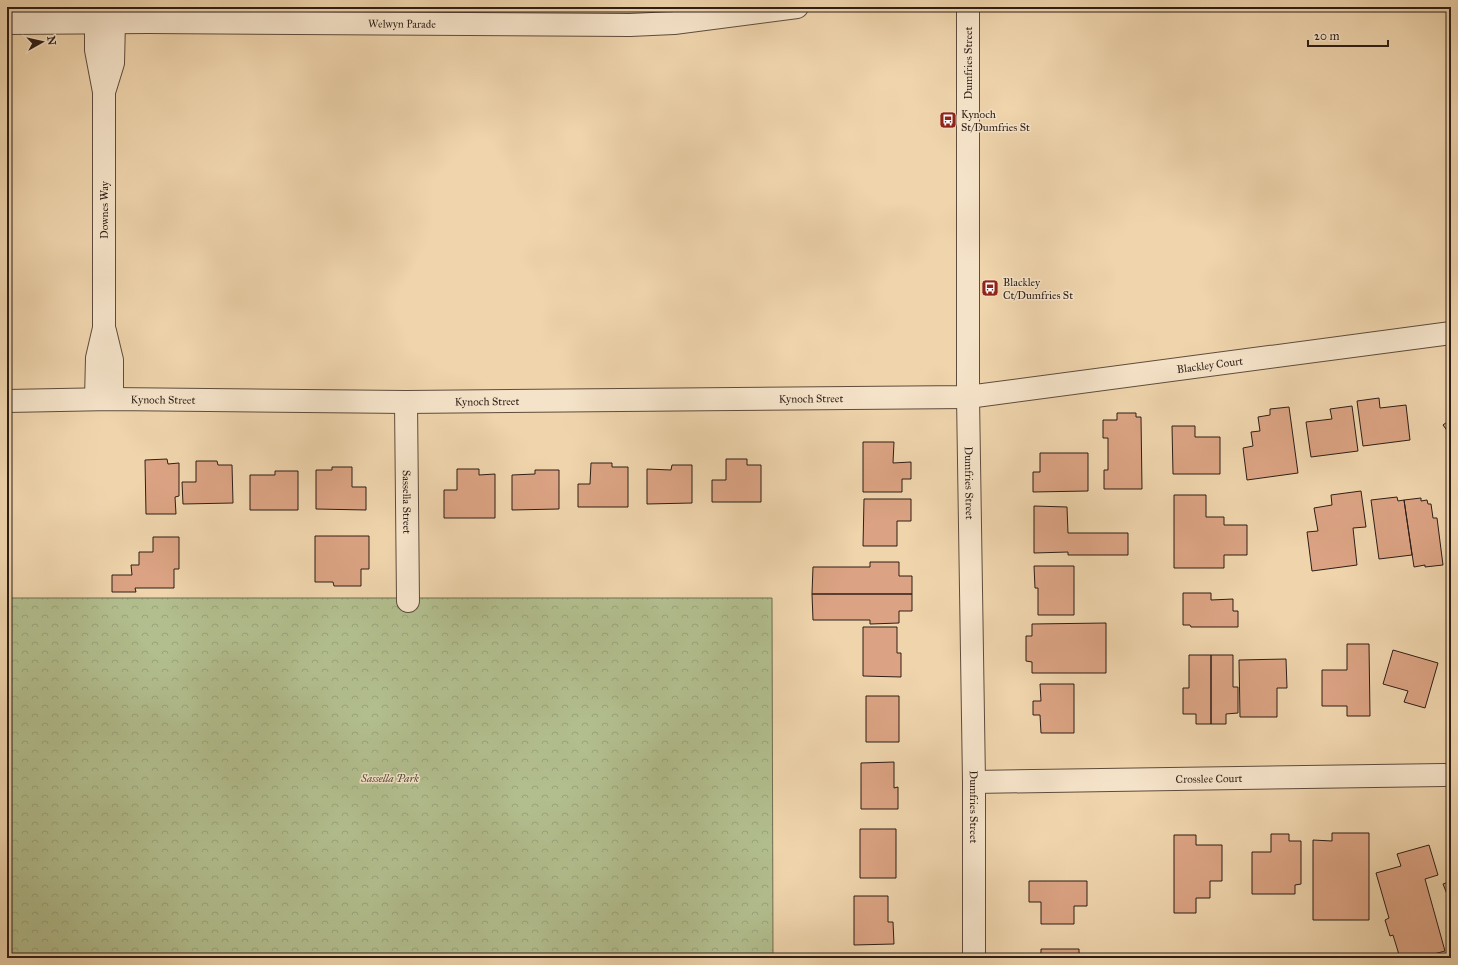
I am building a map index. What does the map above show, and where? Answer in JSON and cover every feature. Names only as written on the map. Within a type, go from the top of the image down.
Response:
[{"type":"street","name":"Welwyn Parade","points":[[7,23],[114,18],[148,14],[545,15],[630,25],[667,23],[797,7]]},
{"type":"street","name":"Dumfries Street","points":[[968,7],[968,397],[974,782],[974,958]]},
{"type":"street","name":"Downes Way","points":[[104,399],[97,358],[104,328],[104,92],[113,63],[114,18]]},
{"type":"street","name":"Blackley Court","points":[[968,397],[1451,333]]},
{"type":"street","name":"Kynoch Street","points":[[7,401],[104,399],[406,402],[968,397]]},
{"type":"street","name":"Sassella Street","points":[[406,402],[408,602]]},
{"type":"street","name":"Crosslee Court","points":[[974,782],[1444,775]]},
{"type":"green space","name":"Sassella Park","points":[[7,598],[772,598],[773,958],[7,958]]},
{"type":"building","points":[[1379,398],[1380,408],[1406,405],[1410,440],[1363,446],[1357,401]]},
{"type":"building","points":[[1352,406],[1358,451],[1311,457],[1306,422],[1332,419],[1330,409]]},
{"type":"building","points":[[1289,407],[1298,473],[1247,480],[1243,448],[1253,446],[1251,432],[1260,431],[1258,417],[1270,415],[1270,409]]},
{"type":"building","points":[[1117,413],[1136,413],[1136,417],[1141,417],[1142,489],[1104,489],[1104,470],[1108,470],[1108,438],[1103,438],[1103,420],[1117,420]]},
{"type":"building","points":[[1451,419],[1451,436],[1443,425]]},
{"type":"building","points":[[1172,426],[1195,426],[1195,437],[1220,437],[1220,474],[1173,474]]},
{"type":"building","points":[[863,442],[894,442],[893,463],[911,462],[911,479],[902,479],[902,492],[863,492]]},
{"type":"building","points":[[1040,453],[1088,453],[1088,491],[1033,492],[1033,472],[1040,472]]},
{"type":"building","points":[[167,459],[168,464],[179,463],[179,496],[175,497],[176,514],[146,514],[145,460]]},
{"type":"building","points":[[726,459],[747,459],[747,465],[761,465],[761,502],[712,502],[712,480],[726,480]]},
{"type":"building","points":[[196,461],[217,461],[218,465],[232,465],[233,503],[183,504],[182,482],[196,482]]},
{"type":"building","points":[[591,463],[612,463],[612,467],[628,467],[628,507],[578,507],[578,484],[590,484]]},
{"type":"building","points":[[672,465],[692,465],[692,503],[647,504],[647,469],[671,470]]},
{"type":"building","points":[[332,467],[352,467],[352,487],[366,487],[366,510],[316,509],[316,470],[332,470]]},
{"type":"building","points":[[457,469],[479,469],[479,475],[495,474],[495,518],[444,518],[444,490],[457,490]]},
{"type":"building","points":[[535,470],[559,470],[559,509],[512,510],[512,475],[535,474]]},
{"type":"building","points":[[275,471],[298,471],[298,510],[250,510],[250,475],[275,475]]},
{"type":"building","points":[[1361,491],[1366,527],[1353,528],[1357,565],[1312,571],[1307,532],[1318,531],[1314,508],[1332,505],[1331,495]]},
{"type":"building","points":[[1174,495],[1206,495],[1206,517],[1224,517],[1224,525],[1247,525],[1247,555],[1224,555],[1224,568],[1174,568]]},
{"type":"building","points":[[1397,497],[1398,501],[1404,500],[1412,555],[1379,559],[1371,500]]},
{"type":"building","points":[[1421,498],[1421,501],[1427,500],[1428,504],[1431,504],[1433,518],[1437,518],[1443,565],[1425,567],[1425,565],[1414,567],[1404,500]]},
{"type":"building","points":[[864,499],[911,499],[911,521],[897,521],[897,546],[863,546]]},
{"type":"building","points":[[1034,506],[1067,507],[1068,533],[1128,533],[1128,555],[1068,555],[1068,552],[1034,553]]},
{"type":"building","points":[[315,536],[369,536],[369,569],[361,569],[361,586],[334,586],[333,582],[315,582]]},
{"type":"building","points":[[153,537],[179,537],[179,569],[174,569],[174,588],[135,588],[136,592],[112,592],[112,575],[132,575],[131,565],[139,565],[139,552],[153,552]]},
{"type":"building","points":[[870,562],[899,562],[899,576],[912,576],[912,594],[812,594],[813,567],[870,567]]},
{"type":"building","points":[[1034,566],[1074,566],[1074,615],[1038,615],[1038,588],[1035,588]]},
{"type":"building","points":[[1183,593],[1211,593],[1211,600],[1233,599],[1233,611],[1238,611],[1238,627],[1191,627],[1190,625],[1183,625]]},
{"type":"building","points":[[812,594],[912,594],[912,611],[899,611],[899,623],[870,624],[870,620],[813,620]]},
{"type":"building","points":[[1106,623],[1106,673],[1032,673],[1032,662],[1026,661],[1026,636],[1032,636],[1032,624]]},
{"type":"building","points":[[863,627],[897,627],[897,653],[901,653],[901,677],[863,676]]},
{"type":"building","points":[[1347,644],[1369,644],[1370,716],[1347,716],[1347,706],[1322,706],[1322,670],[1347,670]]},
{"type":"building","points":[[1393,650],[1438,663],[1425,708],[1404,702],[1408,691],[1383,684]]},
{"type":"building","points":[[1189,655],[1211,655],[1211,724],[1196,724],[1196,714],[1183,714],[1183,688],[1189,688]]},
{"type":"building","points":[[1211,655],[1233,655],[1233,687],[1238,687],[1238,713],[1226,714],[1226,724],[1211,724]]},
{"type":"building","points":[[1286,659],[1287,688],[1277,688],[1277,717],[1240,717],[1239,660]]},
{"type":"building","points":[[1040,684],[1074,684],[1074,733],[1041,733],[1040,715],[1033,715],[1033,701],[1041,701]]},
{"type":"building","points":[[866,696],[899,696],[899,742],[866,742]]},
{"type":"building","points":[[894,762],[894,788],[898,787],[898,809],[861,809],[861,763]]},
{"type":"building","points":[[860,829],[896,829],[896,878],[860,878]]},
{"type":"building","points":[[1332,833],[1369,833],[1369,920],[1313,920],[1313,840],[1332,841]]},
{"type":"building","points":[[1271,834],[1289,834],[1289,841],[1301,841],[1301,884],[1295,885],[1295,894],[1252,894],[1252,852],[1271,852]]},
{"type":"building","points":[[1174,835],[1196,835],[1196,845],[1222,845],[1222,881],[1210,881],[1210,898],[1196,898],[1196,913],[1174,913]]},
{"type":"building","points":[[1429,845],[1438,875],[1425,879],[1445,951],[1419,958],[1400,958],[1393,935],[1390,936],[1385,920],[1389,918],[1376,873],[1401,866],[1397,854]]},
{"type":"building","points":[[1029,881],[1087,881],[1087,906],[1074,906],[1074,924],[1041,924],[1041,902],[1029,902]]},
{"type":"building","points":[[1451,881],[1451,904],[1443,884]]},
{"type":"building","points":[[854,896],[888,896],[888,922],[893,922],[894,944],[854,945]]},
{"type":"building","points":[[1041,949],[1079,949],[1079,958],[1041,958]]},
{"type":"place","name":"Kynoch St/Dumfries St","points":[[948,120]]},
{"type":"place","name":"Blackley Ct/Dumfries St","points":[[990,288]]}]
